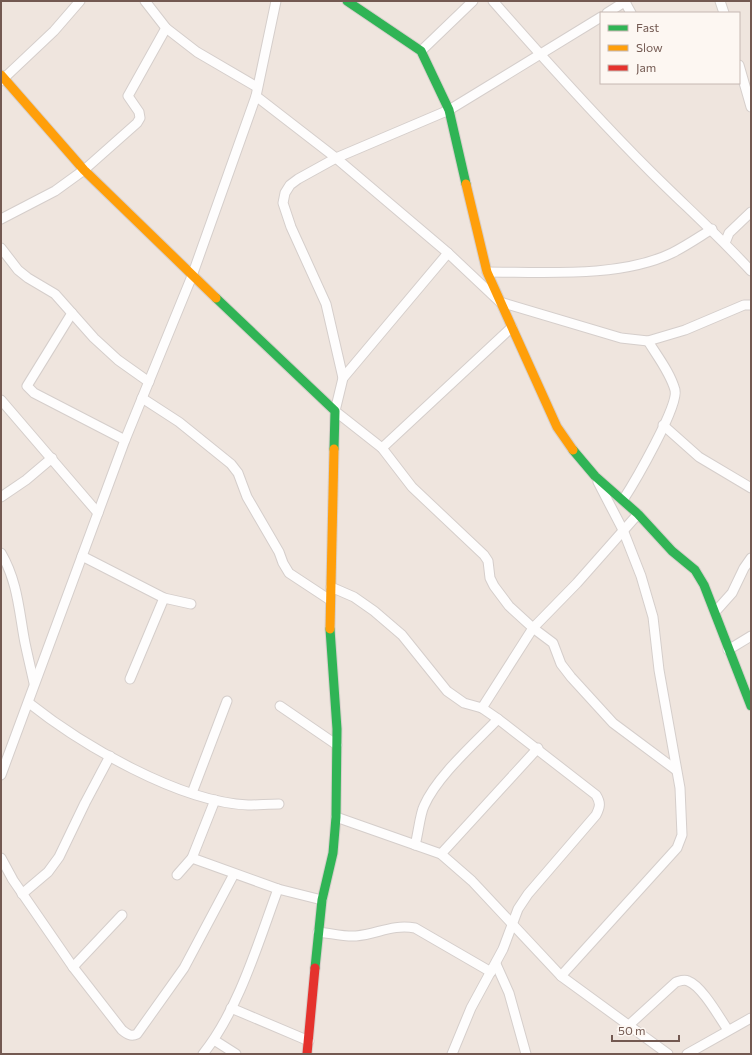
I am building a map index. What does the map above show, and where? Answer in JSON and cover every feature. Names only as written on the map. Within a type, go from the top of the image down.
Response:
[{"type":"street","points":[[80,1],[54,31],[2,78],[84,170],[192,276],[336,411],[382,448],[412,487],[484,555],[488,562],[490,578],[494,586],[509,606],[532,628],[553,642],[564,670],[613,723],[676,770]]},
{"type":"street","points":[[145,1],[166,28],[197,52],[256,91],[448,253],[500,302],[622,338],[648,341],[685,330],[744,305],[751,305]]},
{"type":"street","points":[[1,775],[125,440],[192,276],[256,91],[276,1]]},
{"type":"street","points":[[347,1],[421,52],[449,110],[487,272],[557,427],[577,455],[595,476],[638,514],[672,552],[695,570],[704,584],[728,650],[751,706]]},
{"type":"street","points":[[421,52],[472,1]]},
{"type":"street","points":[[493,1],[541,55],[645,166],[712,229],[751,271]]},
{"type":"street","points":[[608,12],[625,1],[630,12]]},
{"type":"street","points":[[720,1],[724,12]]},
{"type":"street","points":[[307,1054],[318,932],[322,900],[332,853],[336,817],[337,745],[329,617],[332,587],[336,411],[343,378],[326,304],[291,228],[283,203],[285,193],[290,185],[336,158],[449,110],[600,18]]},
{"type":"street","points":[[1,219],[55,191],[84,170],[137,123],[140,118],[139,112],[128,96],[166,28]]},
{"type":"street","points":[[740,68],[751,107]]},
{"type":"street","points":[[725,243],[734,228],[751,212]]},
{"type":"street","points":[[487,272],[580,273],[640,264],[672,253],[712,229]]},
{"type":"street","points":[[1,248],[18,270],[28,278],[55,294],[94,338],[118,360],[149,382]]},
{"type":"street","points":[[343,378],[448,253]]},
{"type":"street","points":[[72,313],[27,386],[34,393],[125,440]]},
{"type":"street","points":[[382,448],[512,327]]},
{"type":"street","points":[[623,500],[643,468],[674,405],[675,391],[669,376],[648,341]]},
{"type":"street","points":[[142,398],[179,422],[231,464],[238,473],[247,497],[279,552],[283,564],[289,573],[330,600]]},
{"type":"street","points":[[1,400],[98,513]]},
{"type":"street","points":[[663,425],[699,456],[751,488]]},
{"type":"street","points":[[1,497],[26,480],[52,458]]},
{"type":"street","points":[[562,976],[677,848],[682,835],[680,788],[659,670],[653,617],[641,576],[623,530],[595,476]]},
{"type":"street","points":[[482,708],[532,628],[577,583],[638,514]]},
{"type":"street","points":[[1,554],[9,567],[18,593],[25,643],[34,683]]},
{"type":"street","points":[[82,556],[164,598],[191,604]]},
{"type":"street","points":[[715,612],[732,593],[744,568],[751,558]]},
{"type":"street","points":[[332,587],[354,597],[374,611],[402,635],[447,691],[464,703],[482,708],[538,748],[596,794],[600,802],[600,808],[528,894],[518,909],[496,964],[471,1008],[452,1054]]},
{"type":"street","points":[[130,679],[164,598]]},
{"type":"street","points":[[728,650],[751,636]]},
{"type":"street","points":[[192,793],[228,701]]},
{"type":"street","points":[[28,703],[56,724],[142,773],[192,793],[215,800],[248,805],[279,804]]},
{"type":"street","points":[[280,706],[337,745]]},
{"type":"street","points":[[415,845],[423,808],[430,794],[445,775],[498,719]]},
{"type":"street","points":[[441,854],[538,748]]},
{"type":"street","points":[[22,894],[48,872],[59,857],[110,756]]},
{"type":"street","points":[[177,875],[192,858],[215,800]]},
{"type":"street","points":[[336,817],[441,854],[472,881],[512,925],[562,976],[668,1054]]},
{"type":"street","points":[[1,858],[22,894],[49,930],[73,967],[122,1030],[128,1035],[137,1034],[184,968],[234,874]]},
{"type":"street","points":[[192,858],[278,889],[322,900]]},
{"type":"street","points":[[203,1054],[214,1040],[231,1008],[278,889]]},
{"type":"street","points":[[73,967],[122,915]]},
{"type":"street","points":[[318,932],[354,936],[374,933],[393,927],[403,926],[415,928],[491,972]]},
{"type":"street","points":[[496,964],[509,993],[526,1054]]},
{"type":"street","points":[[630,1025],[676,982],[683,980],[689,981],[697,987],[728,1030]]},
{"type":"street","points":[[231,1008],[309,1041]]},
{"type":"street","points":[[687,1054],[751,1018]]},
{"type":"street","points":[[214,1040],[236,1054]]},
{"type":"shaded area","points":[[1,1],[751,1],[751,1054],[1,1054]]},
{"type":"traffic: fast","points":[[347,1],[421,51],[449,110],[466,184]]},
{"type":"traffic: fast","points":[[216,298],[335,411],[334,449]]},
{"type":"traffic: fast","points":[[573,450],[595,476],[638,514],[672,551],[695,570],[704,585],[751,706]]},
{"type":"traffic: fast","points":[[315,968],[322,900],[333,853],[336,817],[337,729],[330,629]]},
{"type":"traffic: slow","points":[[1,75],[84,170],[216,298]]},
{"type":"traffic: slow","points":[[466,184],[487,272],[557,427],[573,450]]},
{"type":"traffic: slow","points":[[330,629],[334,449]]},
{"type":"traffic: jam","points":[[307,1054],[315,968]]}]
